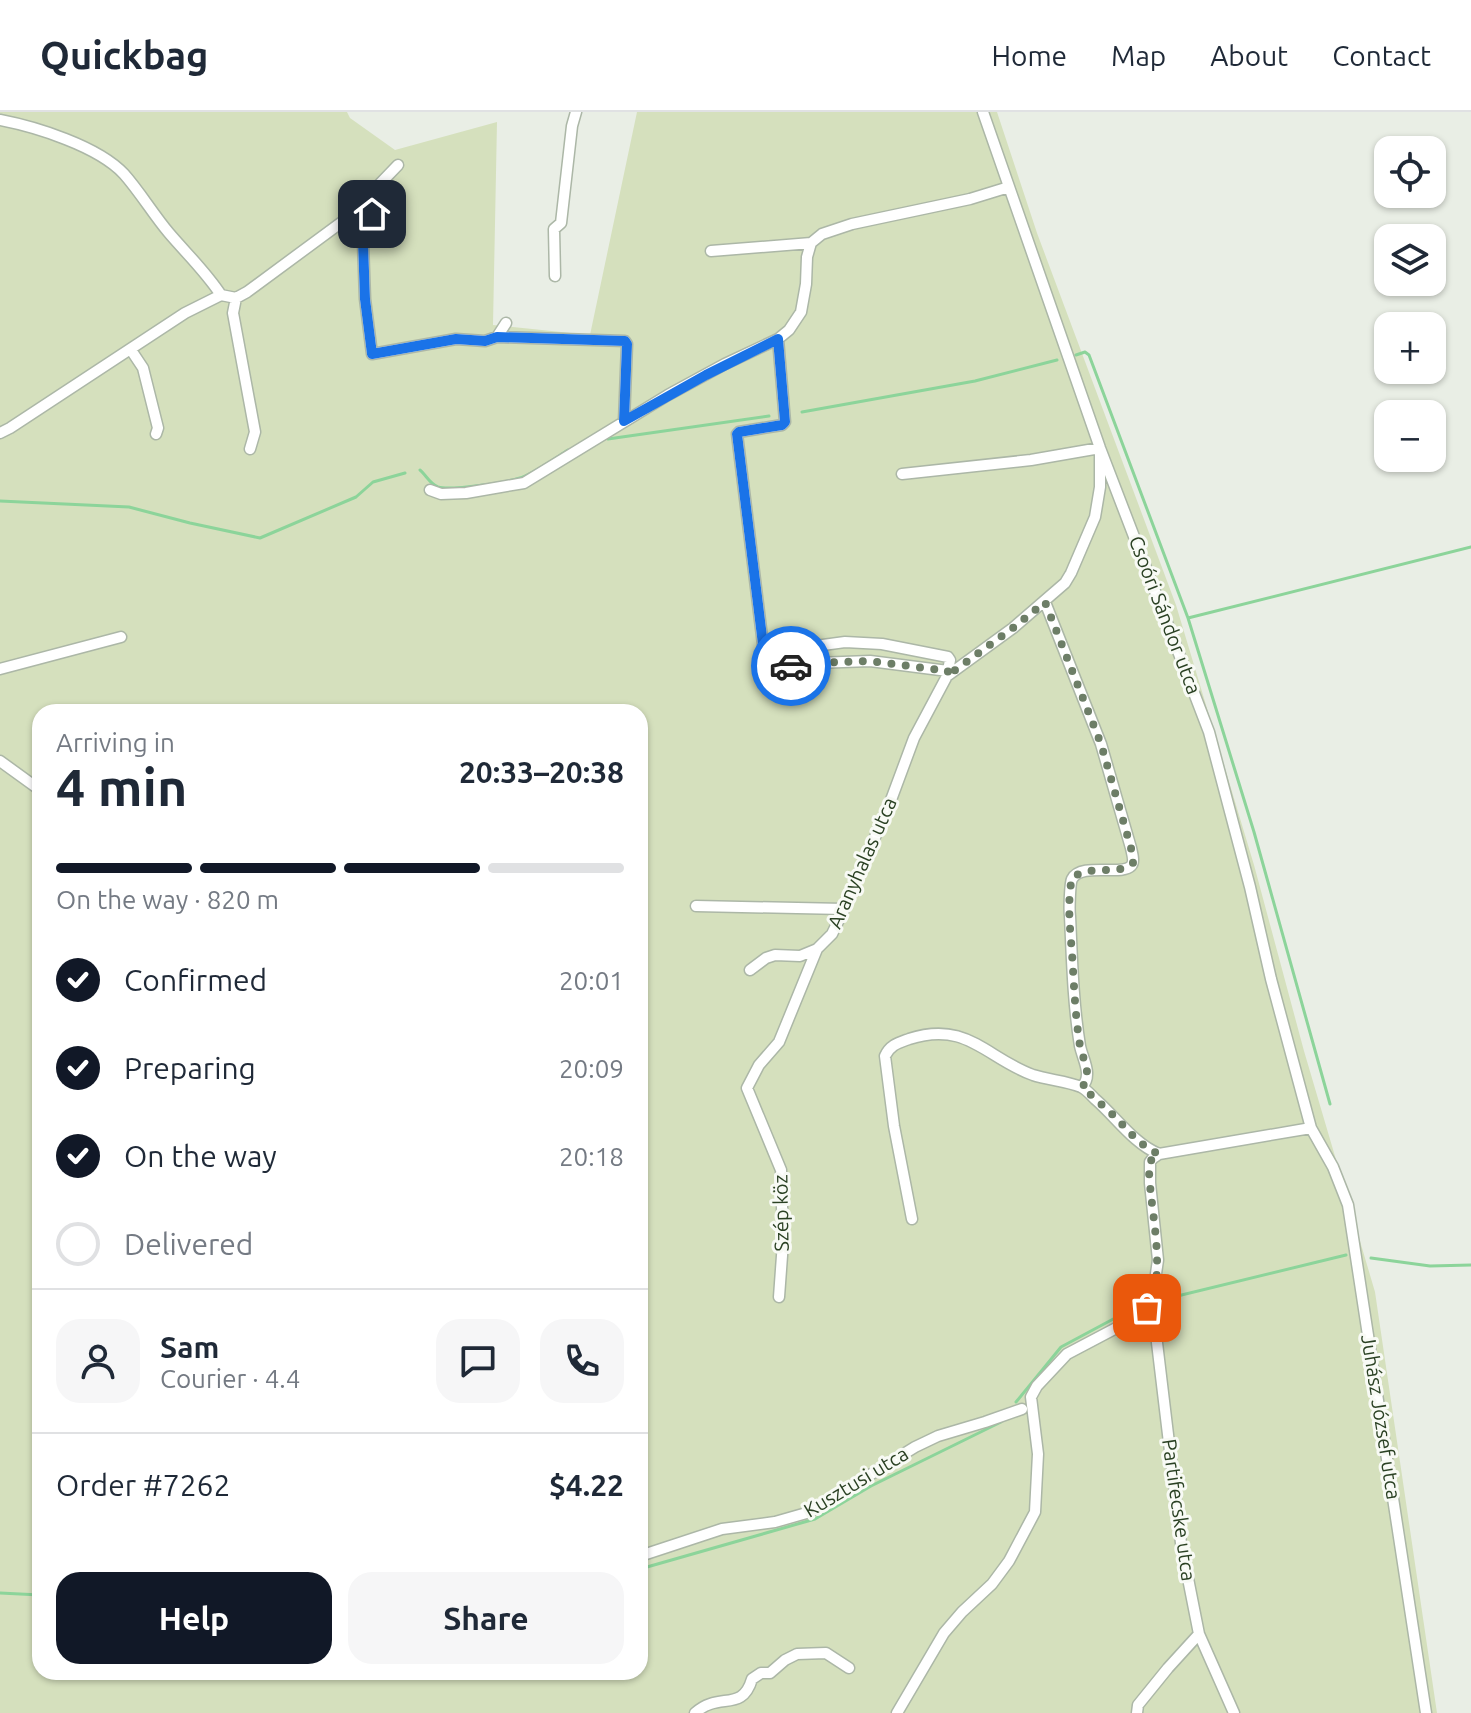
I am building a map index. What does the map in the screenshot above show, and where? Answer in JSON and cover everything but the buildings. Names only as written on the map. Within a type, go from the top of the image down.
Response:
[{"type":"street","points":[[555,276],[554,229],[561,223],[576,112]]},
{"type":"street","name":"Csoóri Sándor utca","points":[[983,112],[1100,448],[1209,732],[1311,1128]]},
{"type":"street","points":[[0,120],[37,129],[111,162],[221,295]]},
{"type":"street","points":[[250,449],[255,432],[233,313],[236,298],[346,219],[398,165]]},
{"type":"street","points":[[381,185],[363,243],[365,299],[372,354],[456,339],[485,341],[497,337],[625,341],[624,421]]},
{"type":"street","points":[[711,251],[811,243],[831,230],[1009,187]]},
{"type":"street","points":[[430,490],[441,494],[466,493],[524,483],[624,421],[714,370],[778,339],[789,330],[801,312],[811,243]]},
{"type":"street","points":[[0,433],[185,313],[221,295],[236,298]]},
{"type":"street","points":[[497,337],[506,323]]},
{"type":"street","points":[[764,653],[845,642],[882,644],[948,657],[950,660],[947,673],[870,661],[766,669],[764,653],[737,434],[785,422],[778,339]]},
{"type":"street","points":[[131,350],[143,368],[158,428],[156,434]]},
{"type":"street","points":[[902,474],[1031,460],[1100,448]]},
{"type":"street","name":"Aranyhalas utca","points":[[747,1088],[759,1065],[779,1042],[817,949],[832,934],[891,800],[914,738],[947,673],[1013,628],[1045,602],[1071,573],[1095,517],[1100,487],[1100,448]]},
{"type":"street","points":[[1045,602],[1101,744],[1133,863],[1125,869],[1085,871],[1072,878],[1071,882],[1069,908],[1075,1012],[1088,1076],[1082,1087]]},
{"type":"street","points":[[0,669],[121,637]]},
{"type":"street","points":[[0,761],[32,784]]},
{"type":"street","points":[[696,906],[844,909]]},
{"type":"street","points":[[750,970],[775,955],[800,956],[817,949]]},
{"type":"street","points":[[912,1219],[894,1126],[885,1056],[889,1048],[897,1043],[926,1033],[956,1036],[978,1043],[1032,1075],[1082,1087],[1136,1138],[1159,1154]]},
{"type":"street","name":"Szép köz","points":[[747,1088],[781,1170],[783,1255],[779,1297]]},
{"type":"street","points":[[897,1713],[944,1633],[992,1584],[1009,1561],[1035,1512],[1038,1454],[1031,1397],[1037,1386],[1067,1354],[1122,1325],[1152,1301],[1158,1260],[1150,1162],[1159,1154],[1311,1128]]},
{"type":"street","name":"Juhász József utca","points":[[1311,1128],[1333,1167],[1348,1205],[1426,1713]]},
{"type":"street","name":"Partifecske utca","points":[[1152,1301],[1181,1543],[1199,1634],[1234,1713]]},
{"type":"street","name":"Kusztusi utca","points":[[648,1553],[722,1529],[775,1522],[810,1512],[915,1447],[938,1436],[1022,1409]]},
{"type":"street","points":[[1137,1713],[1138,1705],[1199,1634]]},
{"type":"street","points":[[695,1713],[710,1703],[737,1704],[749,1691],[752,1679],[761,1673],[770,1673],[797,1654],[826,1653],[849,1668]]},
{"type":"green space","points":[[0,112],[347,112],[350,118],[395,150],[497,122],[493,325],[590,335],[637,112],[997,112],[1037,233],[1176,605],[1254,865],[1304,1051],[1375,1292],[1437,1713],[0,1713]]},
{"type":"waterway","points":[[1076,355],[1085,352],[1089,355],[1188,618],[1254,832],[1330,1104]]},
{"type":"waterway","points":[[802,412],[975,381],[1057,360]]},
{"type":"waterway","points":[[608,439],[769,416]]},
{"type":"waterway","points":[[420,470],[438,487],[481,485],[525,476],[568,450]]},
{"type":"waterway","points":[[0,501],[129,507],[260,538],[356,497],[373,482],[405,473]]},
{"type":"waterway","points":[[1188,618],[1471,547]]},
{"type":"waterway","points":[[1161,1300],[1346,1255]]},
{"type":"waterway","points":[[1371,1258],[1430,1266],[1471,1265]]},
{"type":"waterway","points":[[1016,1402],[1061,1347],[1145,1302]]},
{"type":"waterway","points":[[648,1567],[815,1519],[871,1486],[1001,1422]]},
{"type":"waterway","points":[[0,1593],[32,1595]]},
{"type":"way so far","points":[[791,666],[870,661],[948,671],[947,676],[1045,602],[1092,718],[1131,848],[1131,866],[1085,871],[1072,878],[1069,908],[1075,1012],[1088,1076],[1082,1087],[1136,1138],[1159,1154],[1150,1162],[1158,1260],[1152,1301],[1147,1308]]},
{"type":"route","points":[[372,214],[363,243],[365,299],[372,354],[456,339],[485,341],[497,337],[625,341],[624,421],[725,364],[778,339],[785,422],[737,434],[766,669],[791,666]]}]
